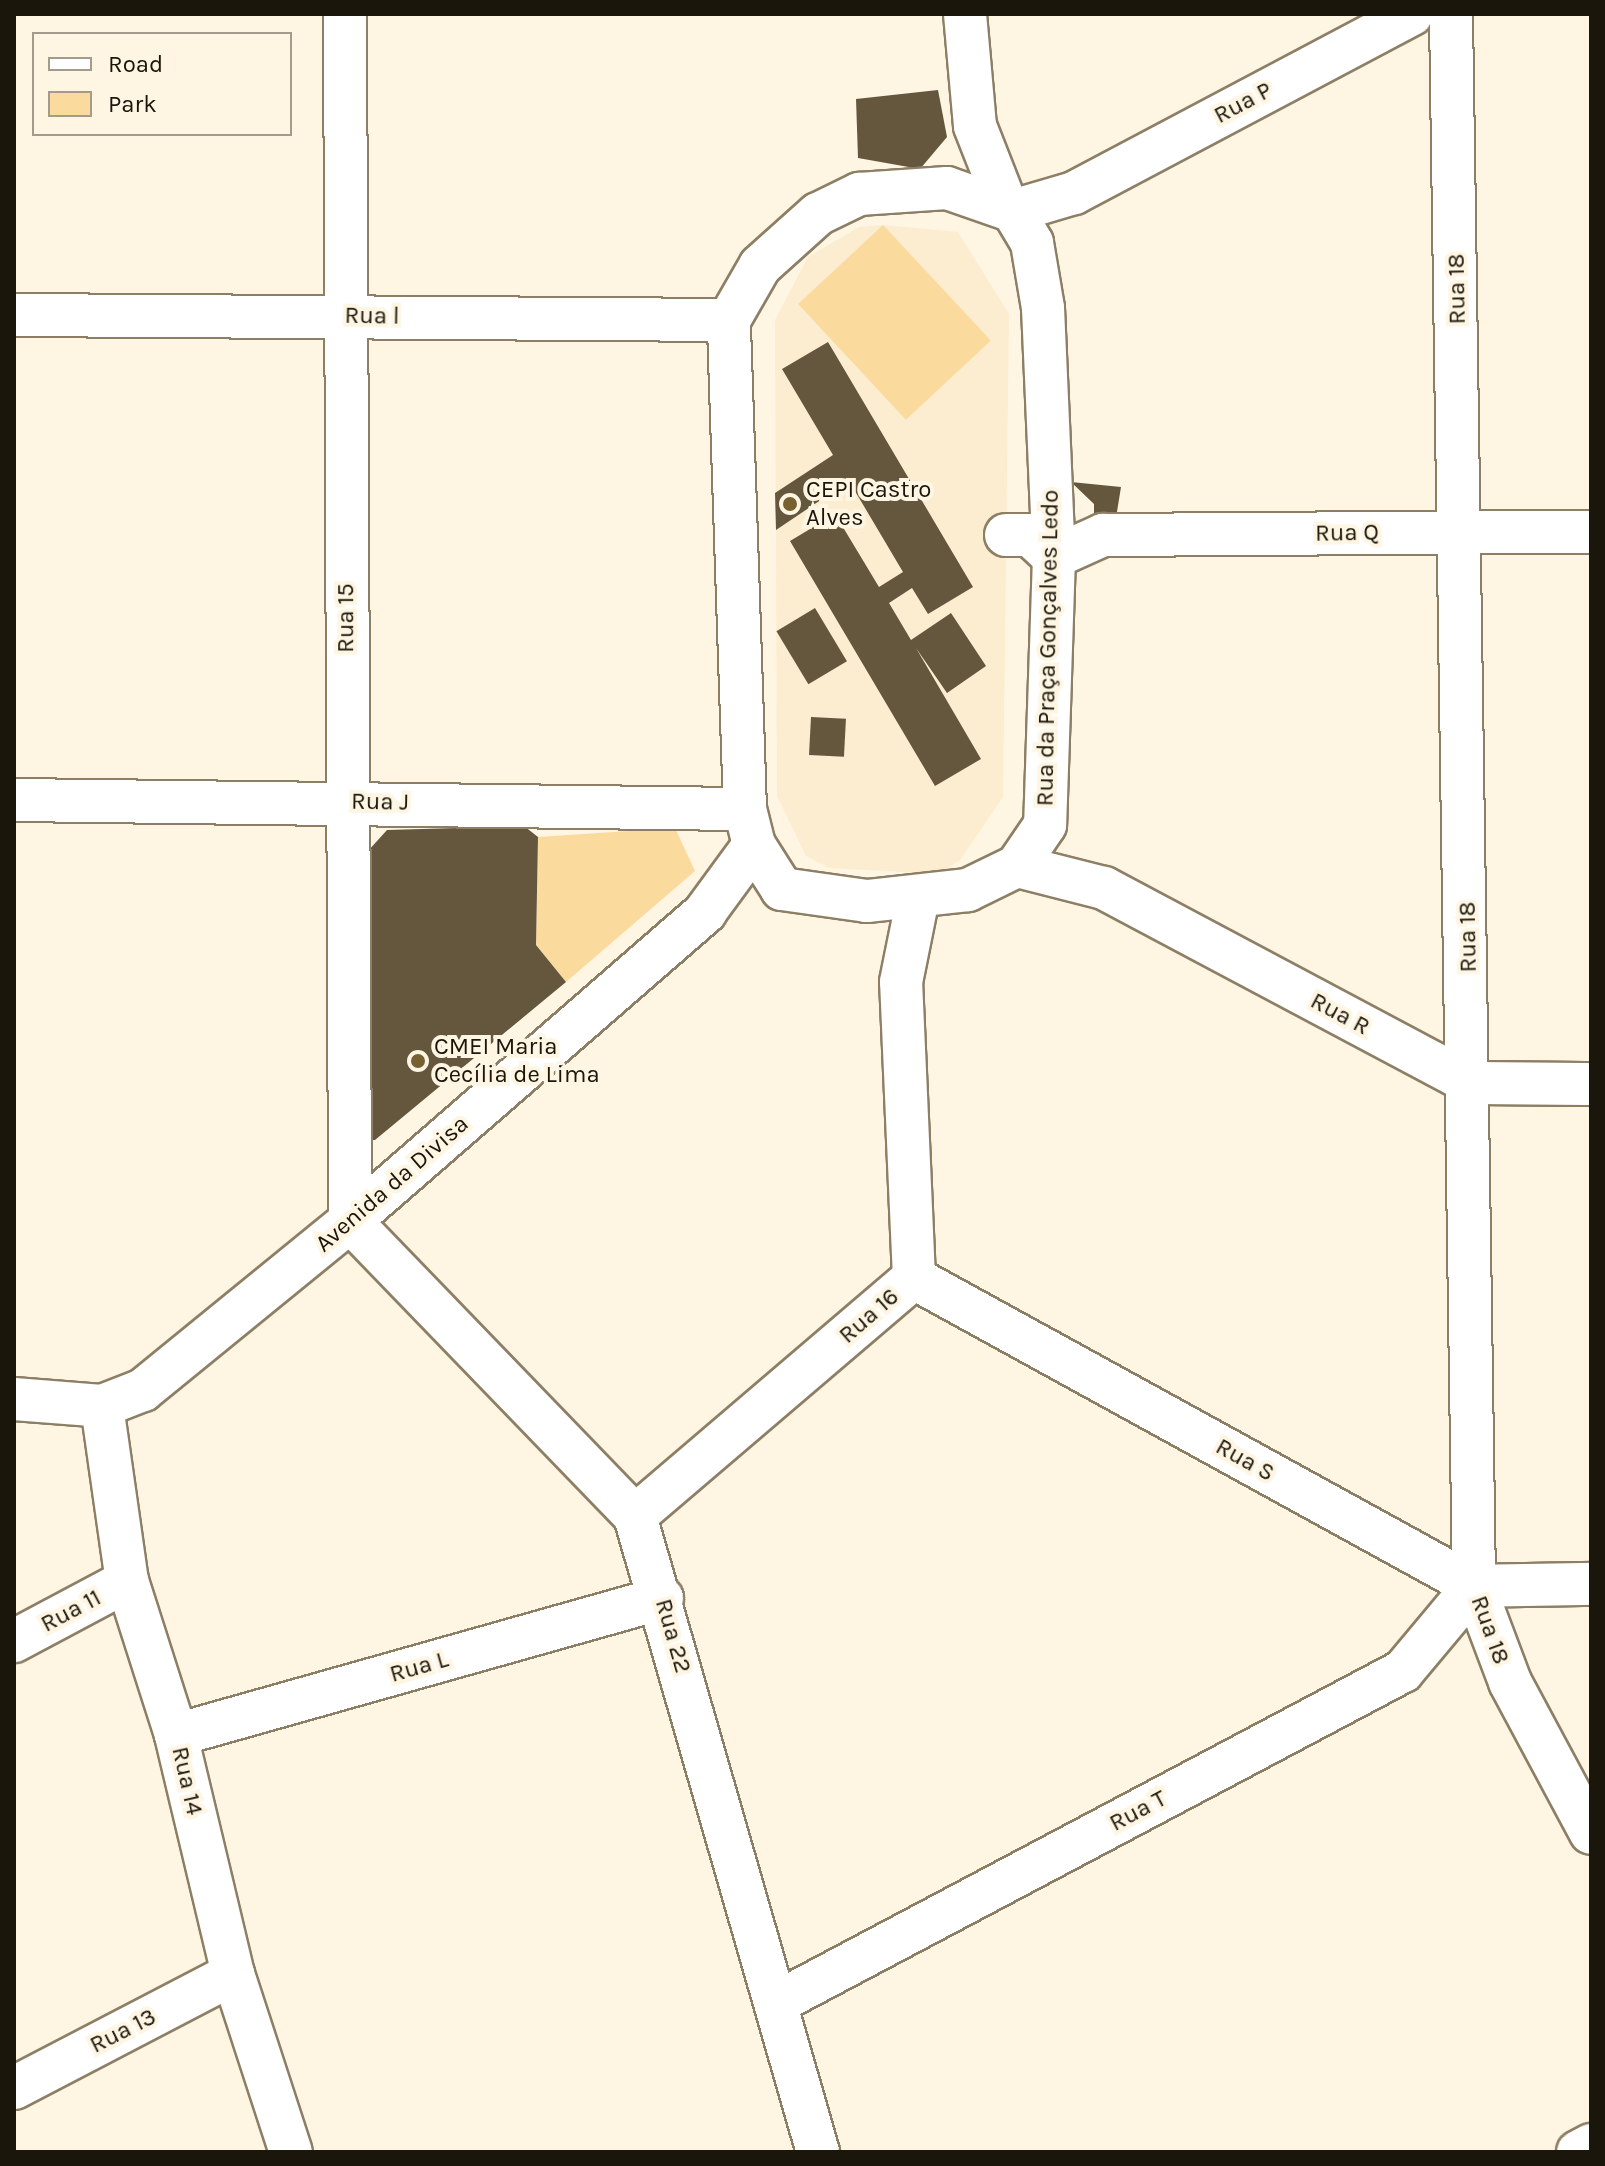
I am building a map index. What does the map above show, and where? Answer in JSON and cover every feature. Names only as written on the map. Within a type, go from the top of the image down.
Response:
[{"type":"street","name":"Rua 15","points":[[345,14],[343,316],[350,1221]]},
{"type":"street","points":[[965,14],[975,126],[1017,220]]},
{"type":"street","name":"Rua P","points":[[1017,220],[1074,193],[1412,14]]},
{"type":"street","name":"Rua 18","points":[[1451,14],[1462,531],[1474,1586],[1510,1682],[1591,1833]]},
{"type":"street","points":[[947,188],[975,126]]},
{"type":"street","points":[[782,889],[750,827],[729,320],[760,266],[818,214],[859,194],[947,188],[1017,220]]},
{"type":"street","name":"Rua da Praça Gonçalves Ledo","points":[[782,889],[867,901],[918,898],[968,890],[1017,866],[1045,825],[1036,535],[1017,220]]},
{"type":"street","name":"Rua l","points":[[14,315],[729,320]]},
{"type":"street","name":"Rua Q","points":[[1036,535],[1591,532]]},
{"type":"street","name":"Rua J","points":[[14,800],[347,801],[750,827]]},
{"type":"street","name":"Rua R","points":[[1045,825],[1104,888]]},
{"type":"street","name":"Avenida da Divisa","points":[[102,1406],[143,1390],[350,1221],[705,912],[750,827]]},
{"type":"street","name":"Rua R","points":[[1017,866],[1104,888],[1470,1083],[1591,1084]]},
{"type":"street","name":"Avenida da Divisa","points":[[705,912],[782,889]]},
{"type":"street","name":"Rua 16","points":[[635,1516],[914,1278],[901,982],[918,898]]},
{"type":"street","name":"Rua 16","points":[[867,901],[901,982]]},
{"type":"street","name":"Rua 22","points":[[350,1221],[635,1516],[662,1598],[818,2152]]},
{"type":"street","name":"Rua S","points":[[914,1278],[1474,1586],[1591,1584]]},
{"type":"street","points":[[14,1399],[102,1406]]},
{"type":"street","name":"Rua 14","points":[[102,1406],[127,1581],[176,1735],[233,1974],[291,2152]]},
{"type":"street","name":"Rua 11","points":[[14,1641],[127,1581]]},
{"type":"street","name":"Rua T","points":[[776,2003],[1403,1671],[1474,1586]]},
{"type":"street","name":"Rua L","points":[[176,1735],[662,1598]]},
{"type":"street","name":"Rua 13","points":[[14,2088],[233,1974]]},
{"type":"street","points":[[1578,2152],[1591,2145]]},
{"type":"shaded area","points":[[883,225],[958,232],[1009,314],[1003,797],[960,860],[939,874],[829,868],[806,856],[777,796],[775,320],[808,257],[859,227]]},
{"type":"green space","points":[[883,225],[991,341],[906,420],[798,304]]},
{"type":"green space","points":[[675,828],[695,871],[566,982],[536,945],[538,837]]},
{"type":"building","points":[[938,90],[947,137],[920,169],[858,158],[856,99]]},
{"type":"building","points":[[828,342],[973,587],[928,614],[912,588],[889,603],[911,640],[951,613],[986,666],[947,693],[916,648],[981,759],[935,786],[790,541],[835,514],[879,587],[903,572],[849,481],[776,530],[775,493],[833,455],[782,369]]},
{"type":"building","points":[[1071,482],[1121,487],[1116,518],[1094,515],[1094,504]]},
{"type":"building","points":[[815,608],[847,661],[808,684],[776,631]]},
{"type":"building","points":[[811,717],[846,719],[844,757],[809,755]]},
{"type":"building","name":"CMEI Maria Cecília de Lima","points":[[524,826],[538,837],[536,945],[566,982],[375,1140],[363,1140],[368,851],[387,830]]},
{"type":"place","name":"CEPI Castro Alves","points":[[790,504]]},
{"type":"place","name":"CMEI Maria Cecília de Lima","points":[[418,1061]]}]
